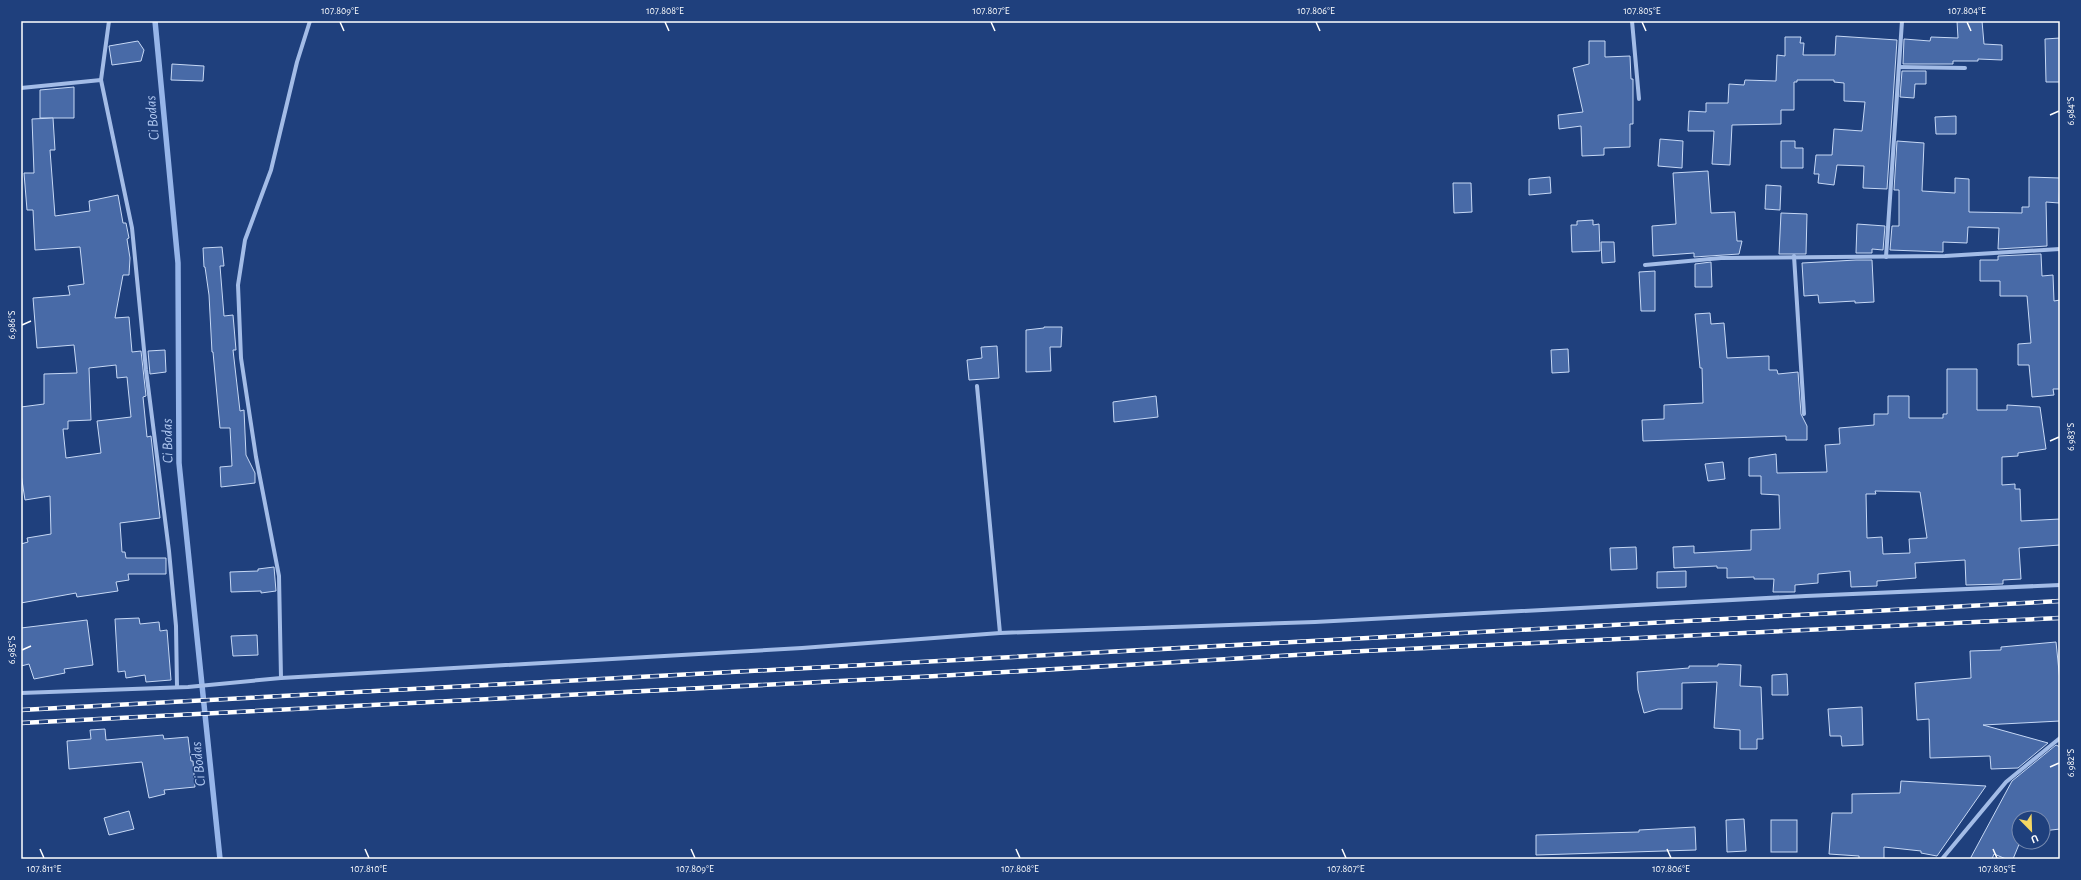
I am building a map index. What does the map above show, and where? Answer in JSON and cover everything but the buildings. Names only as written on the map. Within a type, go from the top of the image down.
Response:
[{"type":"street","points":[[109,21],[101,80],[132,228],[146,370],[169,551],[176,626],[177,687]]},
{"type":"street","points":[[281,678],[279,576],[256,457],[241,358],[238,285],[245,240],[271,170],[297,62],[310,21]]},
{"type":"street","points":[[1632,21],[1639,99]]},
{"type":"street","points":[[1886,257],[1902,21]]},
{"type":"street","points":[[1899,67],[1965,68]]},
{"type":"street","points":[[21,88],[101,80]]},
{"type":"street","points":[[1645,265],[1721,258],[1794,256],[1945,256],[2060,249]]},
{"type":"street","points":[[1794,256],[1804,414]]},
{"type":"street","points":[[977,386],[1000,633]]},
{"type":"street","points":[[21,693],[188,687],[281,678],[802,648],[1000,633],[1315,622],[1783,597],[2060,585]]},
{"type":"street","points":[[1942,859],[2006,782],[2060,738]]},
{"type":"waterway","name":"Ci Bodas","points":[[155,21],[178,263],[179,463],[220,859]]},
{"type":"railway","points":[[21,710],[2060,601]]},
{"type":"railway","points":[[21,723],[937,676],[1364,651],[2060,618]]}]
